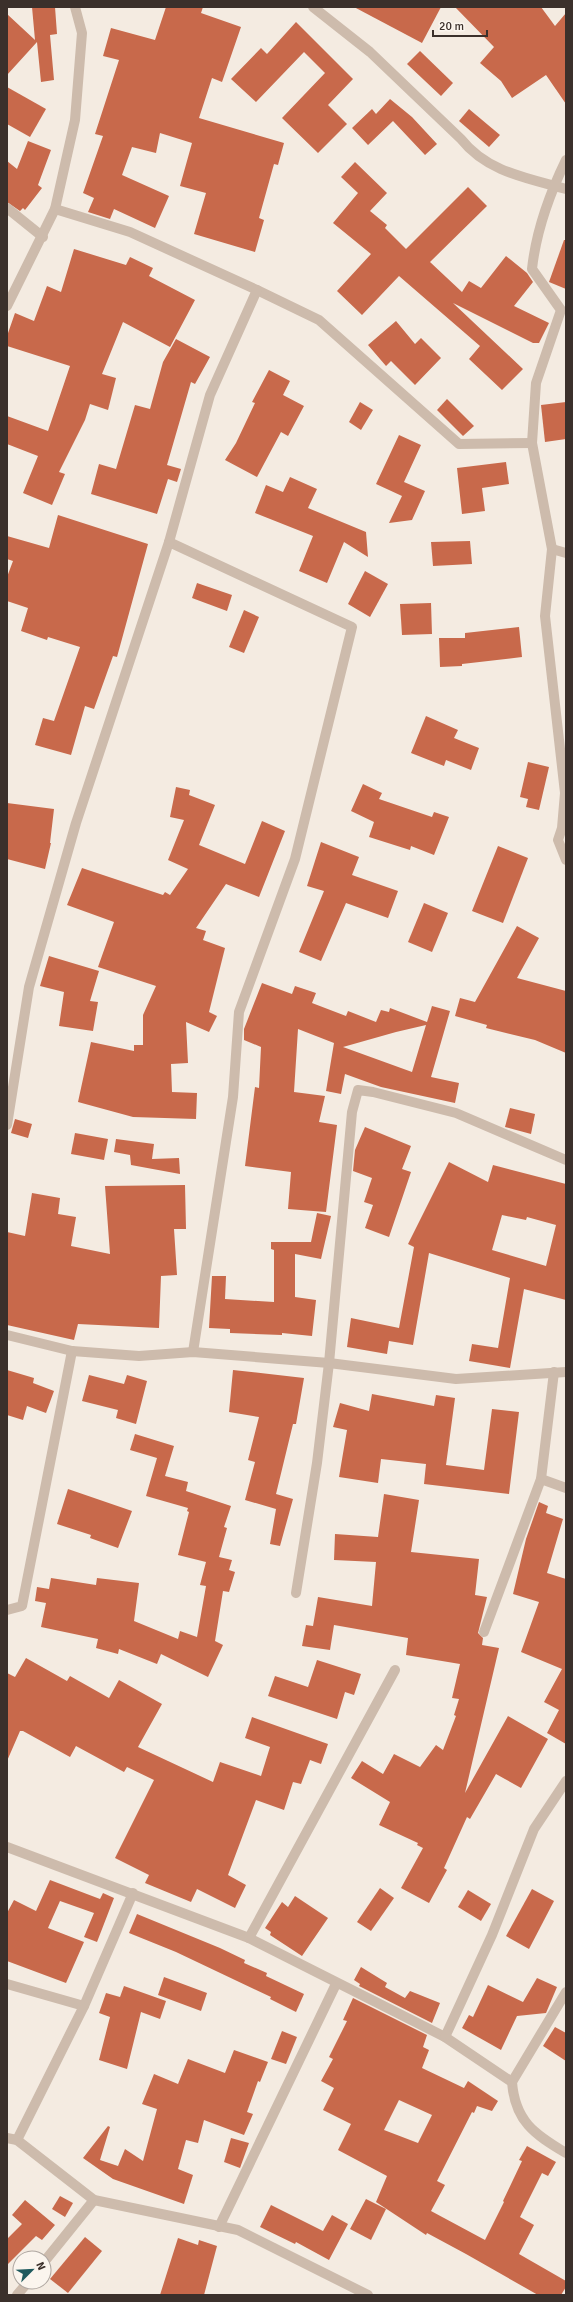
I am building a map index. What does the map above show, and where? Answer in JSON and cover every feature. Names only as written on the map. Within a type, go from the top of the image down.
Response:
[{"type":"street","points":[[7,306],[43,237],[55,209],[75,120],[82,34],[75,7]]},
{"type":"street","points":[[313,7],[370,52],[461,139],[471,152],[485,162],[566,189]]},
{"type":"street","points":[[566,160],[554,186],[534,254],[532,269],[561,310],[536,383],[532,443],[552,549],[545,616],[566,793],[562,828],[558,840],[566,860]]},
{"type":"street","points":[[7,208],[43,237]]},
{"type":"street","points":[[55,209],[130,232],[257,290],[318,320],[459,444],[532,443]]},
{"type":"street","points":[[7,1125],[29,987],[76,823],[169,542],[210,395],[257,290]]},
{"type":"street","points":[[169,542],[352,627],[295,859],[239,1012],[233,1097],[193,1352]]},
{"type":"street","points":[[552,549],[566,553]]},
{"type":"street","points":[[296,1593],[317,1463],[329,1363],[352,1112],[358,1090],[373,1092],[456,1113],[566,1160]]},
{"type":"street","points":[[7,1335],[72,1352],[140,1356],[193,1352],[329,1363],[456,1379],[566,1372]]},
{"type":"street","points":[[7,1610],[22,1606],[72,1352]]},
{"type":"street","points":[[484,1632],[542,1479],[554,1372]]},
{"type":"street","points":[[542,1479],[566,1488]]},
{"type":"street","points":[[249,1938],[395,1670]]},
{"type":"street","points":[[445,2037],[492,1935],[534,1829],[566,1781]]},
{"type":"street","points":[[7,1847],[133,1893],[249,1938],[336,1984],[445,2037],[512,2082]]},
{"type":"street","points":[[133,1893],[84,2006],[12,2139],[94,2200],[238,2230],[368,2295]]},
{"type":"street","points":[[7,1984],[84,2006]]},
{"type":"street","points":[[219,2227],[336,1984]]},
{"type":"street","points":[[566,1992],[512,2082],[513,2095],[518,2110],[527,2126],[545,2140],[566,2152]]},
{"type":"street","points":[[52,2252],[94,2200]]},
{"type":"building","points":[[32,7],[55,7],[57,34],[50,35],[54,80],[41,82],[37,42],[7,75],[7,14],[35,40]]},
{"type":"building","points":[[166,7],[203,7],[201,13],[241,27],[222,82],[212,78],[199,118],[284,143],[278,165],[274,164],[259,218],[264,220],[255,252],[194,234],[206,193],[180,186],[192,143],[160,133],[156,153],[132,147],[122,175],[169,196],[155,228],[114,209],[110,219],[88,212],[94,198],[83,193],[103,136],[95,134],[119,60],[103,56],[111,28],[155,40]]},
{"type":"building","points":[[354,7],[441,7],[422,43]]},
{"type":"building","points":[[455,7],[541,7],[555,26],[566,13],[566,104],[546,75],[512,98],[501,81],[480,63],[494,47]]},
{"type":"building","points":[[296,22],[353,79],[328,105],[347,124],[318,153],[282,118],[325,73],[304,52],[256,102],[231,79],[261,48],[267,54]]},
{"type":"building","points":[[420,51],[453,83],[441,96],[407,64]]},
{"type":"building","points":[[7,87],[46,109],[30,137],[7,124]]},
{"type":"building","points":[[390,99],[412,117],[437,144],[425,155],[393,121],[368,145],[352,128],[372,109],[376,114]]},
{"type":"building","points":[[469,109],[500,135],[489,147],[459,121]]},
{"type":"building","points":[[28,141],[51,150],[38,185],[42,188],[25,210],[23,208],[20,211],[7,202],[7,161],[17,169]]},
{"type":"building","points":[[355,162],[387,193],[370,211],[387,225],[385,228],[406,249],[468,187],[487,206],[430,262],[462,292],[469,281],[481,288],[506,256],[527,273],[533,282],[514,306],[549,323],[539,343],[533,343],[453,303],[523,369],[502,390],[469,359],[480,346],[399,276],[362,315],[337,291],[371,254],[333,223],[358,193],[341,177]]},
{"type":"building","points":[[564,240],[566,240],[566,289],[549,282]]},
{"type":"building","points":[[74,249],[126,265],[130,257],[153,268],[149,276],[195,300],[170,347],[123,322],[102,374],[116,378],[108,410],[90,404],[85,420],[59,472],[65,474],[52,505],[23,493],[38,456],[7,444],[7,416],[48,431],[70,366],[7,346],[7,336],[15,313],[34,321],[47,286],[61,292]]},
{"type":"building","points":[[396,321],[415,344],[421,338],[441,358],[415,385],[391,361],[386,366],[368,345]]},
{"type":"building","points":[[176,339],[210,357],[195,384],[191,382],[167,465],[181,469],[177,482],[168,479],[157,514],[91,494],[99,464],[116,469],[135,405],[150,409],[163,362]]},
{"type":"building","points":[[269,370],[290,381],[283,395],[304,406],[288,436],[281,432],[257,477],[225,460],[236,443],[255,403],[252,402]]},
{"type":"building","points":[[447,399],[474,426],[463,436],[437,410]]},
{"type":"building","points":[[360,402],[373,410],[361,430],[349,422]]},
{"type":"building","points":[[566,402],[566,439],[545,442],[541,405]]},
{"type":"building","points":[[399,435],[421,445],[404,482],[425,491],[412,520],[389,523],[402,496],[376,484]]},
{"type":"building","points":[[506,462],[509,484],[482,488],[485,511],[462,514],[457,468]]},
{"type":"building","points":[[290,477],[317,489],[308,508],[366,532],[368,557],[344,542],[327,583],[299,571],[313,536],[255,513],[266,485],[283,492]]},
{"type":"building","points":[[58,515],[148,544],[117,657],[113,656],[94,709],[85,706],[71,755],[35,745],[43,718],[54,721],[80,647],[48,637],[47,640],[21,631],[28,608],[7,601],[7,577],[13,561],[7,559],[7,536],[49,548]]},
{"type":"building","points":[[470,541],[472,564],[433,566],[431,542]]},
{"type":"building","points":[[365,571],[388,584],[370,617],[348,604]]},
{"type":"building","points":[[197,583],[232,595],[227,611],[192,598]]},
{"type":"building","points":[[431,603],[432,634],[402,635],[400,604]]},
{"type":"building","points":[[244,610],[259,617],[244,653],[229,647]]},
{"type":"building","points":[[519,627],[522,657],[462,664],[462,666],[440,667],[439,638],[465,638],[465,633]]},
{"type":"building","points":[[426,716],[458,730],[454,738],[479,748],[471,770],[446,760],[444,766],[411,753]]},
{"type":"building","points":[[528,762],[549,767],[539,810],[526,807],[528,799],[520,797]]},
{"type":"building","points":[[363,784],[382,793],[379,799],[432,817],[434,812],[449,817],[434,855],[411,846],[410,850],[369,837],[374,822],[351,811]]},
{"type":"building","points":[[176,787],[190,790],[189,795],[215,805],[199,845],[245,864],[262,821],[285,831],[259,897],[226,884],[196,928],[206,931],[203,940],[225,948],[209,1012],[217,1016],[209,1032],[186,1022],[188,1063],[171,1064],[172,1092],[197,1093],[196,1119],[133,1117],[78,1102],[91,1042],[134,1051],[134,1045],[143,1045],[143,1015],[156,986],[98,967],[114,922],[67,905],[82,868],[163,895],[165,892],[170,895],[188,869],[168,860],[184,820],[170,817]]},
{"type":"building","points":[[7,803],[54,809],[51,843],[45,869],[7,859]]},
{"type":"building","points":[[321,842],[359,857],[352,875],[398,891],[388,918],[346,903],[321,961],[299,952],[324,891],[307,886]]},
{"type":"building","points":[[498,846],[528,858],[503,923],[472,911]]},
{"type":"building","points":[[424,903],[448,913],[432,952],[408,942]]},
{"type":"building","points":[[517,926],[539,938],[517,978],[566,991],[566,1053],[535,1040],[486,1028],[487,1025],[455,1016],[460,998],[475,1002]]},
{"type":"building","points":[[49,956],[99,971],[90,1001],[98,1002],[93,1031],[59,1026],[64,992],[40,986]]},
{"type":"building","points":[[262,983],[292,994],[295,986],[316,993],[312,1003],[346,1016],[348,1011],[376,1022],[381,1010],[389,1012],[390,1008],[427,1022],[432,1006],[450,1011],[431,1077],[459,1083],[455,1103],[381,1087],[345,1074],[341,1094],[326,1091],[334,1043],[298,1029],[294,1092],[325,1096],[319,1122],[337,1125],[326,1212],[288,1209],[291,1172],[245,1166],[255,1087],[259,1088],[261,1047],[244,1040],[244,1029]],"holes":[[[426,1025],[412,1072],[343,1047]]]},
{"type":"building","points":[[510,1108],[535,1114],[531,1134],[505,1127]]},
{"type":"building","points":[[15,1119],[32,1124],[28,1138],[11,1133]]},
{"type":"building","points":[[365,1127],[411,1146],[402,1169],[411,1172],[389,1237],[365,1228],[373,1205],[364,1202],[372,1178],[353,1171],[355,1150]]},
{"type":"building","points":[[75,1133],[108,1139],[104,1160],[71,1154]]},
{"type":"building","points":[[116,1139],[154,1144],[152,1159],[179,1158],[180,1174],[131,1165],[130,1155],[114,1152]]},
{"type":"building","points":[[449,1162],[488,1182],[493,1165],[566,1184],[566,1300],[524,1289],[510,1368],[469,1361],[472,1344],[498,1348],[510,1278],[429,1253],[413,1345],[389,1341],[387,1354],[347,1347],[351,1318],[399,1328],[414,1247],[408,1244]],"holes":[[[502,1215],[526,1220],[527,1217],[556,1225],[546,1266],[492,1250]]]},
{"type":"building","points":[[185,1185],[186,1229],[174,1229],[177,1275],[161,1276],[159,1328],[78,1324],[74,1340],[7,1325],[7,1232],[25,1236],[32,1193],[60,1198],[58,1214],[76,1217],[71,1246],[110,1254],[105,1186]]},
{"type":"building","points":[[317,1213],[331,1216],[321,1259],[295,1254],[295,1297],[316,1300],[312,1336],[282,1333],[282,1335],[230,1333],[230,1329],[209,1328],[212,1276],[226,1276],[225,1299],[274,1302],[274,1250],[271,1249],[271,1242],[311,1242]]},
{"type":"building","points":[[7,1370],[34,1378],[33,1383],[54,1391],[46,1413],[27,1406],[23,1420],[7,1415]]},
{"type":"building","points":[[233,1370],[304,1378],[296,1424],[293,1424],[276,1494],[293,1499],[280,1546],[270,1544],[276,1509],[245,1500],[255,1462],[248,1460],[259,1417],[229,1412]]},
{"type":"building","points":[[89,1375],[124,1384],[127,1375],[147,1381],[136,1424],[116,1418],[118,1410],[82,1401]]},
{"type":"building","points":[[372,1394],[434,1406],[436,1395],[455,1398],[446,1465],[484,1470],[492,1409],[519,1412],[509,1494],[424,1484],[426,1464],[381,1459],[378,1483],[339,1477],[347,1430],[333,1427],[340,1403],[369,1411]]},
{"type":"building","points":[[135,1434],[174,1446],[165,1476],[188,1482],[186,1491],[231,1506],[224,1527],[227,1528],[219,1557],[232,1560],[229,1570],[235,1572],[229,1592],[223,1591],[215,1641],[223,1645],[208,1677],[161,1654],[157,1664],[119,1649],[118,1654],[96,1648],[98,1639],[41,1627],[46,1603],[35,1601],[37,1587],[49,1589],[51,1578],[96,1585],[97,1578],[139,1583],[134,1621],[178,1639],[180,1631],[197,1637],[206,1586],[200,1585],[206,1562],[178,1555],[189,1512],[187,1511],[188,1508],[146,1496],[157,1458],[130,1450]]},
{"type":"building","points":[[68,1489],[132,1511],[118,1548],[90,1538],[91,1535],[57,1524]]},
{"type":"building","points":[[384,1494],[419,1500],[411,1552],[479,1559],[475,1595],[487,1597],[478,1633],[483,1638],[482,1645],[499,1648],[465,1793],[508,1716],[548,1739],[521,1788],[496,1774],[470,1819],[467,1817],[444,1868],[447,1870],[429,1903],[401,1888],[423,1848],[417,1845],[418,1843],[379,1825],[390,1802],[351,1778],[362,1761],[383,1774],[394,1754],[420,1767],[436,1745],[443,1750],[456,1716],[454,1715],[459,1699],[452,1698],[460,1664],[406,1655],[408,1638],[334,1625],[330,1650],[302,1646],[306,1625],[313,1626],[318,1597],[372,1606],[376,1562],[334,1560],[335,1534],[378,1537]]},
{"type":"building","points":[[539,1502],[548,1506],[546,1513],[563,1519],[547,1573],[566,1579],[566,1744],[547,1733],[559,1710],[544,1702],[562,1669],[521,1652],[539,1602],[513,1594],[526,1539]]},
{"type":"building","points":[[26,1658],[67,1681],[70,1676],[109,1698],[119,1680],[162,1704],[138,1747],[213,1782],[220,1762],[261,1776],[270,1747],[245,1738],[252,1717],[328,1744],[321,1764],[310,1760],[301,1784],[293,1782],[284,1810],[256,1800],[228,1875],[246,1885],[235,1908],[197,1889],[191,1902],[145,1883],[149,1875],[115,1858],[154,1780],[127,1767],[124,1772],[76,1746],[70,1757],[23,1731],[20,1731],[7,1761],[7,1673],[15,1677]]},
{"type":"building","points":[[317,1660],[361,1674],[354,1695],[345,1692],[337,1719],[268,1696],[275,1676],[308,1687]]},
{"type":"building","points":[[50,1880],[100,1899],[103,1893],[114,1898],[97,1942],[84,1937],[94,1913],[60,1901],[48,1928],[84,1942],[66,1983],[7,1961],[7,1913],[14,1900],[36,1911]]},
{"type":"building","points":[[380,1888],[394,1898],[371,1931],[357,1922]]},
{"type":"building","points":[[532,1889],[554,1901],[529,1949],[506,1936]]},
{"type":"building","points":[[468,1890],[491,1904],[481,1921],[458,1907]]},
{"type":"building","points":[[295,1896],[328,1918],[302,1956],[270,1935],[271,1932],[265,1928],[282,1902],[288,1907]]},
{"type":"building","points":[[137,1914],[220,1948],[245,1960],[244,1963],[267,1973],[266,1976],[304,1994],[296,2012],[270,1999],[271,1997],[176,1952],[129,1933]]},
{"type":"building","points":[[361,1967],[387,1983],[385,1987],[405,1998],[410,1991],[440,2003],[432,2023],[359,1986],[360,1984],[354,1980]]},
{"type":"building","points":[[164,1977],[207,1993],[201,2011],[158,1995]]},
{"type":"building","points":[[537,1978],[557,1987],[546,2013],[517,2016],[501,2050],[462,2028],[469,2015],[473,2017],[488,1985],[523,2002]]},
{"type":"building","points":[[124,1986],[166,2001],[160,2019],[141,2012],[127,2069],[99,2060],[110,2017],[99,2013],[106,1993],[120,1997]]},
{"type":"building","points":[[353,1998],[427,2035],[423,2047],[429,2050],[422,2068],[464,2088],[468,2081],[498,2101],[492,2111],[477,2106],[474,2113],[472,2112],[437,2181],[445,2185],[431,2211],[485,2240],[504,2202],[503,2201],[522,2161],[519,2160],[527,2146],[556,2162],[548,2176],[542,2173],[520,2217],[534,2225],[519,2254],[566,2281],[566,2287],[561,2295],[538,2295],[427,2233],[426,2235],[376,2202],[387,2176],[338,2150],[351,2124],[323,2110],[334,2088],[321,2081],[333,2059],[329,2057],[347,2021],[343,2020]],"holes":[[[399,2100],[432,2115],[418,2143],[384,2130]]]},
{"type":"building","points":[[555,2027],[566,2033],[566,2061],[543,2046]]},
{"type":"building","points":[[282,2031],[297,2037],[286,2064],[271,2059]]},
{"type":"building","points":[[234,2050],[268,2062],[260,2082],[258,2081],[247,2112],[253,2114],[244,2135],[204,2120],[198,2143],[186,2140],[178,2169],[193,2175],[184,2204],[113,2179],[83,2158],[108,2126],[110,2127],[100,2160],[118,2166],[125,2149],[143,2161],[157,2109],[142,2104],[154,2074],[178,2084],[188,2059],[225,2073]]},
{"type":"building","points":[[231,2138],[249,2143],[240,2168],[224,2162]]},
{"type":"building","points":[[60,2196],[73,2203],[65,2217],[52,2209]]},
{"type":"building","points":[[366,2199],[386,2209],[371,2240],[350,2229]]},
{"type":"building","points":[[25,2200],[55,2225],[42,2240],[36,2236],[22,2250],[12,2250],[12,2260],[7,2265],[7,2239],[22,2224],[12,2215]]},
{"type":"building","points":[[271,2205],[323,2231],[332,2215],[348,2224],[329,2260],[296,2242],[295,2244],[260,2227]]},
{"type":"building","points":[[85,2237],[102,2251],[68,2293],[52,2281],[52,2277]]},
{"type":"building","points":[[178,2238],[198,2245],[199,2240],[217,2246],[204,2295],[160,2295]]}]
